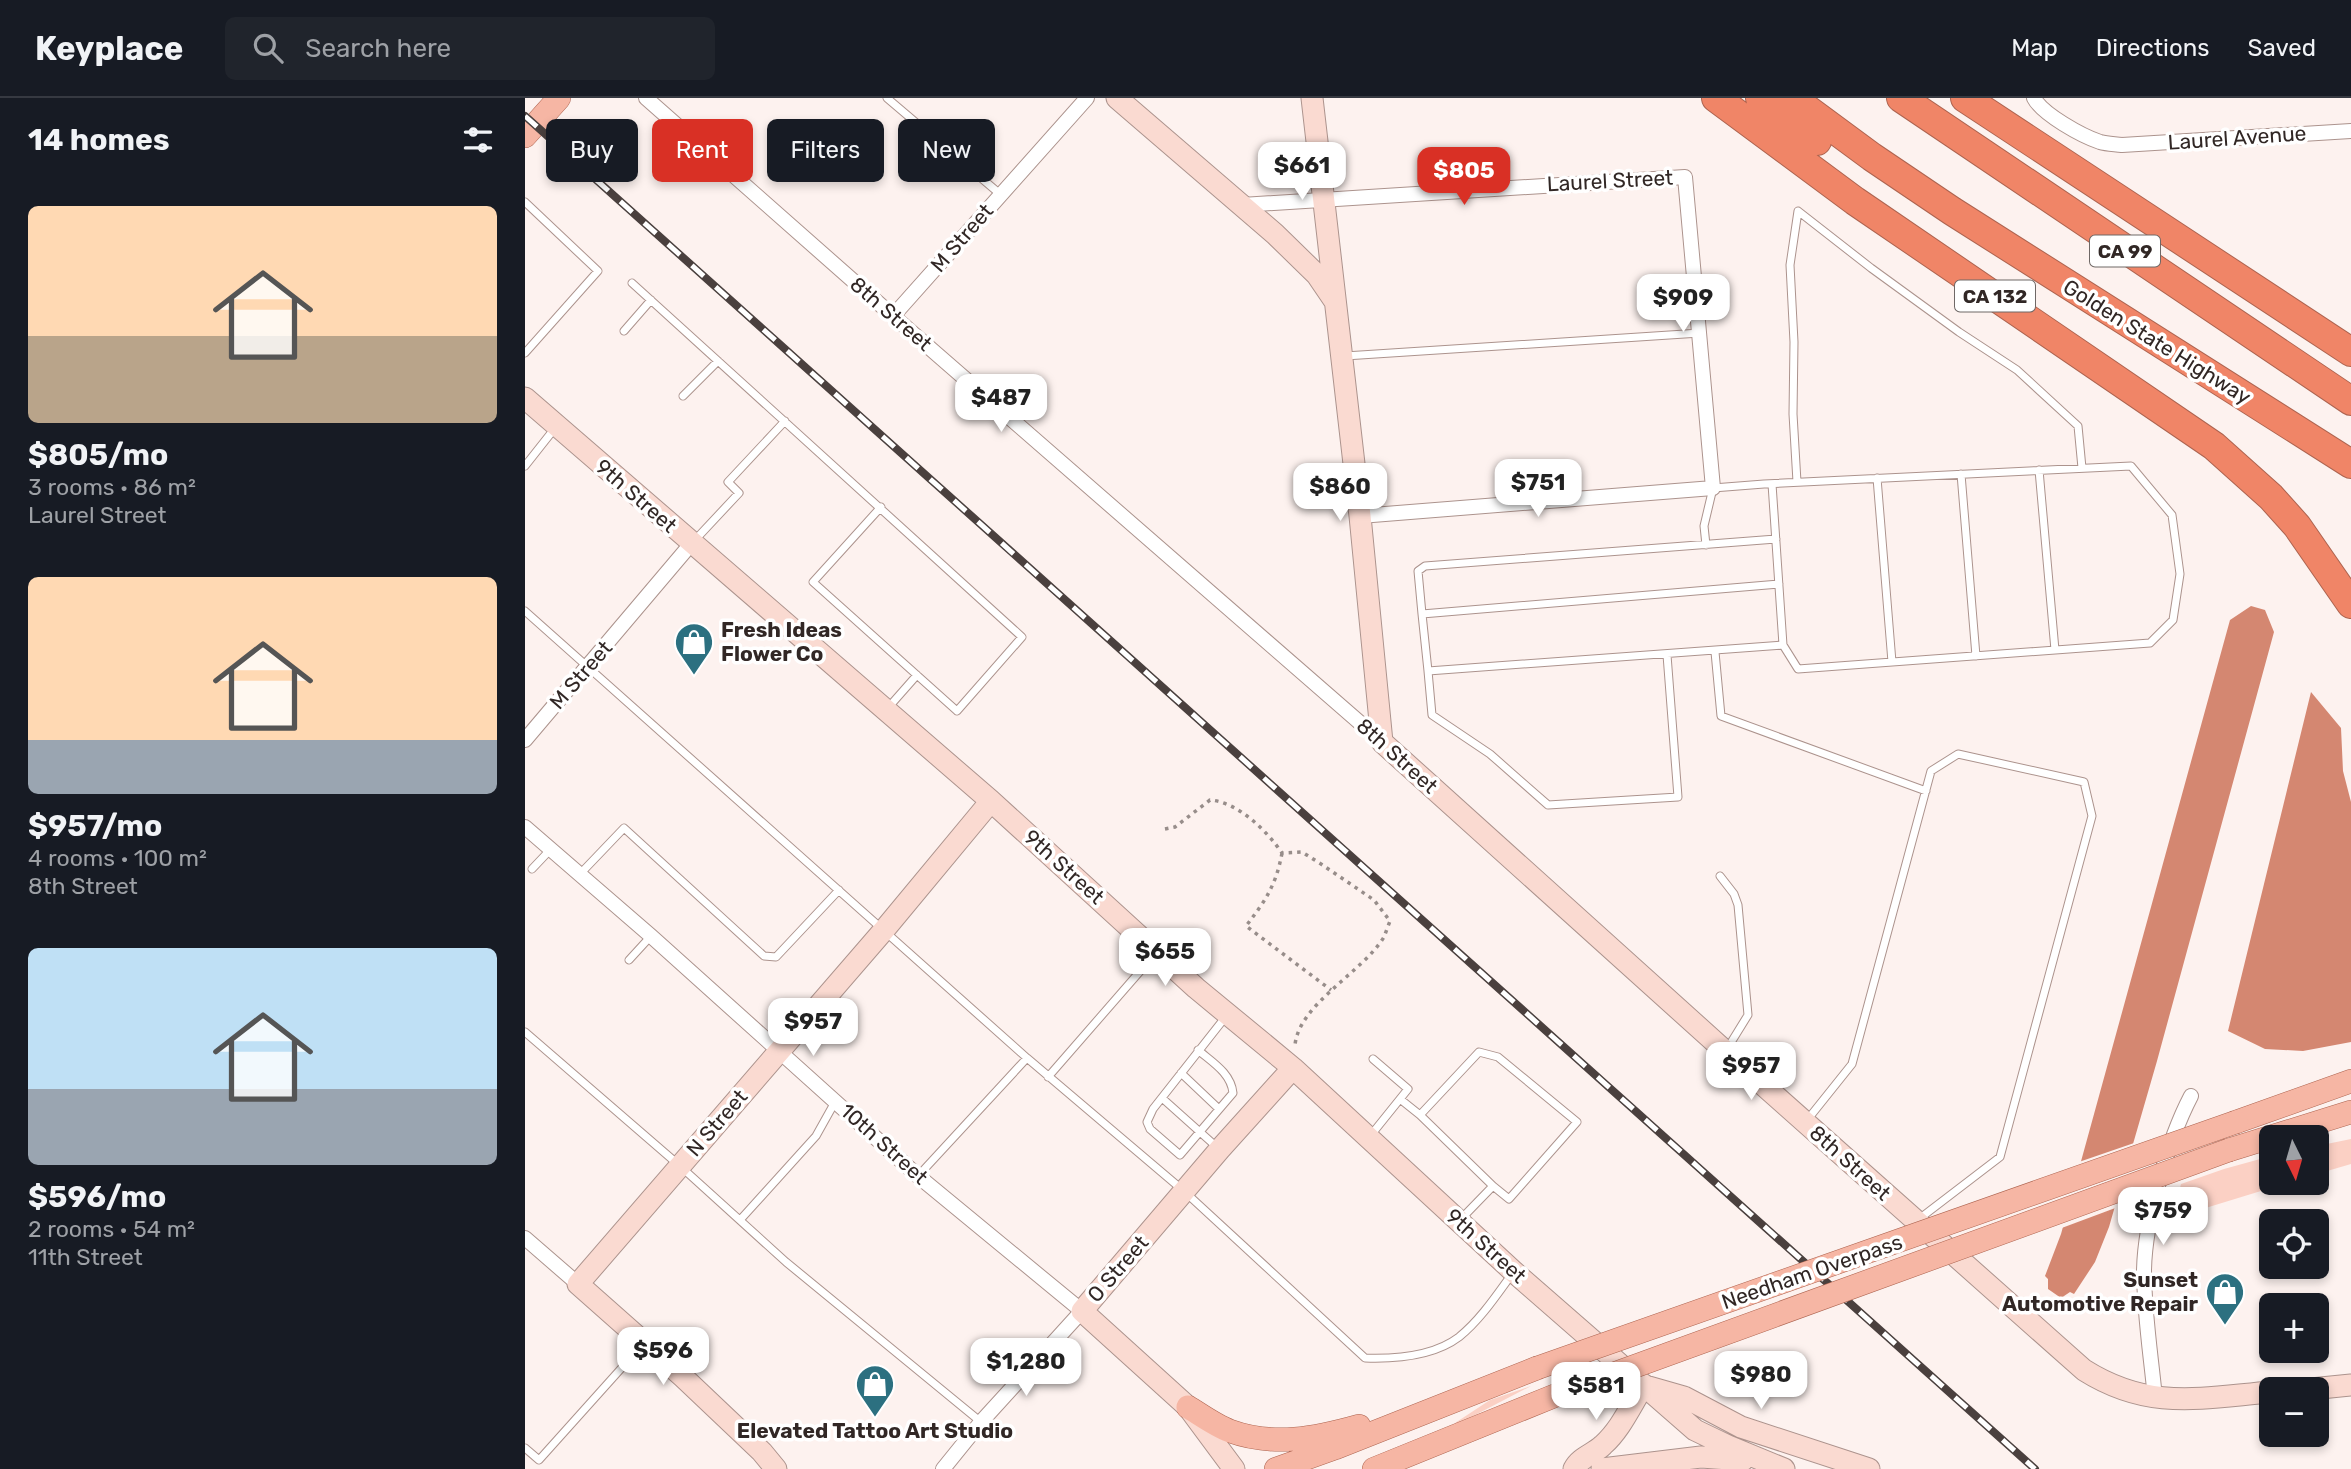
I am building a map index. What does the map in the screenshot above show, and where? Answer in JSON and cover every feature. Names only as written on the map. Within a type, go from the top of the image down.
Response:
[{"type":"highway","name":"CA 132","points":[[1716,98],[1854,201],[2214,446],[2253,479],[2288,516],[2316,551],[2351,604]]},
{"type":"highway","points":[[1760,98],[1905,203],[2060,280]]},
{"type":"highway","name":"Golden State Highway","points":[[1792,98],[1872,157],[2060,280],[2351,464]]},
{"type":"highway","name":"CA 99","points":[[1901,98],[2351,401]]},
{"type":"highway","points":[[1965,98],[2351,352]]},
{"type":"main road","points":[[525,136],[559,98]]},
{"type":"main road","name":"Needham Overpass","points":[[1276,1469],[1537,1368],[2351,1081]]},
{"type":"main road","name":"Needham Overpass","points":[[1374,1469],[1564,1392],[2229,1150],[2351,1112]]},
{"type":"main road","points":[[2317,1122],[2346,1129],[2351,1127]]},
{"type":"main road","points":[[1188,1407],[1228,1430],[1274,1441],[1340,1432],[1454,1401]]},
{"type":"street","name":"8th Street","points":[[646,98],[1382,741],[1805,1123],[2084,1370],[2120,1390],[2155,1398],[2185,1399],[2259,1393]]},
{"type":"street","name":"M Street","points":[[893,316],[1087,98]]},
{"type":"street","points":[[1117,98],[1242,205],[1317,275],[1335,301]]},
{"type":"street","points":[[1313,98],[1322,198],[1360,516],[1382,741]]},
{"type":"street","name":"Laurel Avenue","points":[[2034,98],[2038,105],[2069,126],[2101,142],[2122,145],[2351,131]]},
{"type":"street","name":"Laurel Street","points":[[1242,205],[1685,177],[1701,333]]},
{"type":"street","points":[[1360,516],[1713,488],[1701,333]]},
{"type":"street","name":"9th Street","points":[[525,398],[991,801],[1228,1015],[1293,1068],[1514,1272],[1695,1430],[1775,1466]]},
{"type":"street","name":"M Street","points":[[525,740],[691,544]]},
{"type":"street","name":"N Street","points":[[578,1284],[884,930],[991,801]]},
{"type":"street","name":"10th Street","points":[[525,827],[651,936],[918,1176],[1082,1311],[1188,1407],[1234,1469]]},
{"type":"street","name":"O Street","points":[[943,1469],[981,1422],[1082,1311],[1293,1068]]},
{"type":"street","points":[[2155,1398],[2145,1295],[2146,1246],[2177,1124],[2191,1096]]},
{"type":"street","points":[[525,1238],[644,1343],[762,1452],[776,1469]]},
{"type":"street","points":[[1574,1469],[1577,1462],[1602,1446],[1617,1430],[1644,1385],[1684,1397],[1741,1427],[1869,1469]]},
{"type":"street","points":[[2329,1387],[2351,1385]]},
{"type":"street","points":[[1602,1469],[1720,1457],[1775,1466]]},
{"type":"lane","points":[[887,98],[1000,194]]},
{"type":"lane","points":[[525,202],[599,271],[525,353]]},
{"type":"lane","points":[[1797,482],[1790,265],[1798,211],[1959,332],[2017,370],[2078,426],[2082,468]]},
{"type":"lane","points":[[632,283],[881,507],[1023,636],[957,711],[813,582],[881,507]]},
{"type":"lane","points":[[624,331],[651,300]]},
{"type":"lane","points":[[1341,356],[1701,333]]},
{"type":"lane","points":[[683,396],[718,361]]},
{"type":"lane","points":[[691,544],[739,493],[728,482],[785,421]]},
{"type":"lane","points":[[525,466],[557,426]]},
{"type":"lane","points":[[1706,545],[1704,526],[1713,488],[1797,482],[2131,466],[2172,515],[2180,574],[2173,620],[2150,643],[1798,669],[1783,645],[1772,484]]},
{"type":"lane","points":[[2039,470],[2055,650]]},
{"type":"lane","points":[[1961,474],[1976,656]]},
{"type":"lane","points":[[1877,478],[1892,662]]},
{"type":"lane","points":[[1667,655],[1678,797],[1548,805],[1490,754],[1432,715],[1418,571],[1425,566],[1776,539]]},
{"type":"lane","points":[[1422,614],[1779,584]]},
{"type":"lane","points":[[525,611],[1048,1077],[1185,1192],[1365,1358],[1386,1359],[1429,1352],[1457,1338],[1475,1322],[1514,1272]]},
{"type":"lane","points":[[1428,671],[1783,645]]},
{"type":"lane","points":[[1715,652],[1721,716],[1926,791]]},
{"type":"lane","points":[[886,711],[917,675]]},
{"type":"lane","points":[[1805,1123],[1852,1064],[1931,771],[1958,754],[2084,782],[2092,816],[2000,1157],[1916,1221]]},
{"type":"lane","points":[[580,874],[624,828],[764,956],[771,958],[776,957],[839,890]]},
{"type":"lane","points":[[532,869],[550,850]]},
{"type":"lane","points":[[1720,876],[1734,894],[1738,905],[1748,1015],[1726,1052]]},
{"type":"lane","points":[[629,960],[651,936]]},
{"type":"lane","points":[[1048,1077],[1157,952]]},
{"type":"lane","points":[[1198,1051],[1232,1083],[1233,1093],[1180,1155],[1150,1129],[1147,1122],[1162,1098],[1198,1051],[1228,1015]]},
{"type":"lane","points":[[525,1032],[786,1262],[981,1422]]},
{"type":"lane","points":[[1399,1099],[1420,1115],[1509,1199],[1577,1122],[1498,1057],[1479,1052],[1420,1115]]},
{"type":"lane","points":[[918,1176],[1027,1058]]},
{"type":"lane","points":[[1369,1139],[1408,1089],[1373,1059]]},
{"type":"lane","points":[[1181,1073],[1219,1109]]},
{"type":"lane","points":[[1162,1098],[1220,1149]]},
{"type":"lane","points":[[740,1220],[816,1136],[836,1101]]},
{"type":"lane","points":[[1459,1222],[1493,1186]]},
{"type":"lane","points":[[525,1448],[539,1460],[644,1343]]},
{"type":"path","points":[[1165,829],[1175,827],[1210,800],[1223,801],[1267,831],[1282,853],[1278,874],[1269,896],[1246,926],[1331,990]]},
{"type":"path","points":[[1282,853],[1302,852],[1374,900],[1390,921],[1384,937],[1331,990],[1297,1031],[1293,1068]]},
{"type":"shaded area","points":[[2251,606],[2265,610],[2274,632],[2157,1061],[2109,1227],[2095,1262],[2074,1294],[2070,1292],[2061,1298],[2048,1289],[2048,1279],[2045,1276],[2061,1234],[2230,620]]},
{"type":"shaded area","points":[[2311,692],[2341,728],[2343,771],[2351,802],[2351,1042],[2303,1051],[2265,1049],[2228,1031]]},
{"type":"shaded area","points":[[2351,1139],[2351,1164],[2329,1170],[2329,1144]]},
{"type":"shaded area","points":[[2259,1159],[2259,1192],[2173,1218],[2181,1184]]},
{"type":"shaded area","points":[[1531,1386],[1456,1425],[1455,1423],[1490,1400]]},
{"type":"pier","points":[[2137,1142],[2118,1207],[2059,1229],[2076,1163]]},
{"type":"railway","points":[[525,116],[2035,1469]]},
{"type":"place","name":"Fresh Ideas Flower Co","points":[[694,676]]},
{"type":"place","name":"Sunset Automotive Repair","points":[[2225,1326]]},
{"type":"place","name":"Elevated Tattoo Art Studio","points":[[875,1418]]}]
